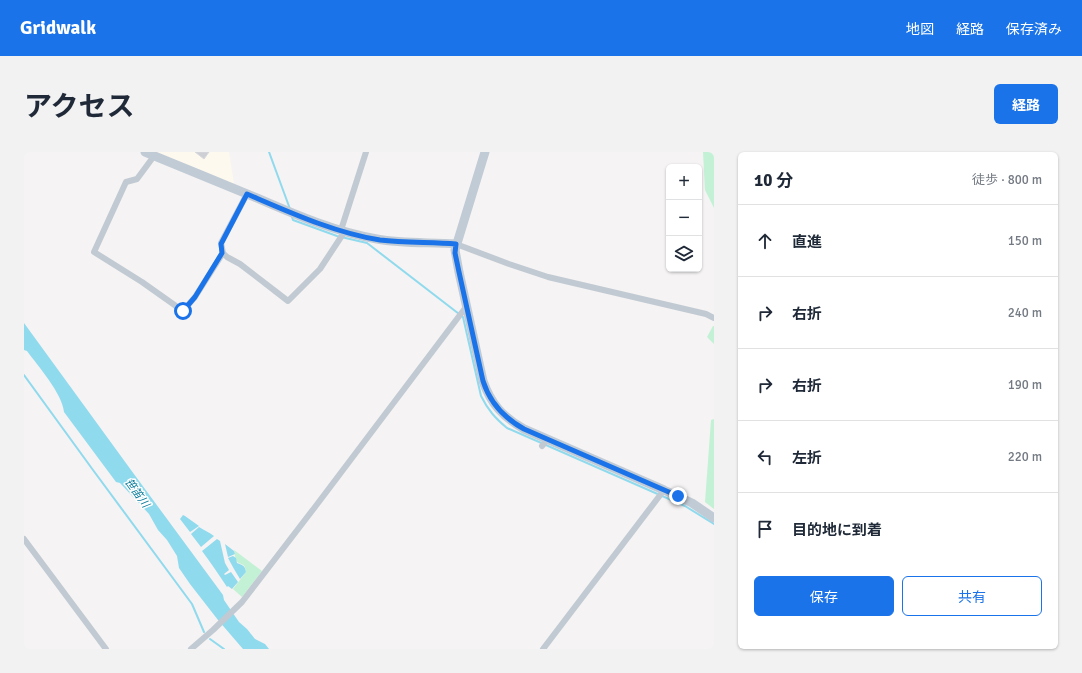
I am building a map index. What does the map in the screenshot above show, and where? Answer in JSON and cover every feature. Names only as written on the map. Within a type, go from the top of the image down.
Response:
[{"type":"street","points":[[145,152],[342,234],[388,241],[456,244],[548,277],[706,314],[714,318]]},
{"type":"street","points":[[222,253],[240,264],[288,301],[320,270],[342,234],[366,152]]},
{"type":"street","points":[[485,152],[456,244],[455,253],[462,312],[483,381],[490,398],[502,414],[514,424],[545,443],[662,493],[692,504],[714,518]]},
{"type":"street","points":[[154,156],[137,179],[126,182],[94,252],[142,282],[183,311],[195,297],[222,253],[221,244],[247,194]]},
{"type":"street","points":[[191,649],[213,630],[240,603],[315,507],[462,312]]},
{"type":"street","points":[[543,649],[662,493]]},
{"type":"street","points":[[24,539],[106,649]]},
{"type":"shaded area","points":[[154,152],[229,152],[234,183],[233,184]]},
{"type":"green space","points":[[703,152],[714,152],[714,208],[705,190]]},
{"type":"green space","points":[[714,326],[714,344],[707,337]]},
{"type":"green space","points":[[714,419],[714,509],[705,502],[711,420]]},
{"type":"green space","points":[[234,550],[262,571],[242,597],[233,589],[246,572],[244,566],[237,562]]},
{"type":"water","name":"笹笛川","points":[[24,323],[223,595],[224,600],[239,622],[255,639],[265,644],[269,649],[243,649],[190,584],[179,568],[177,556],[167,540],[158,530],[149,514],[120,483],[116,482],[64,412],[59,397],[49,380],[27,351],[24,350]]},
{"type":"water","points":[[183,515],[199,526],[190,532],[180,519]]},
{"type":"water","points":[[199,527],[214,536],[201,547],[191,534]]},
{"type":"water","points":[[217,539],[220,541],[225,563],[229,570],[224,574],[225,575],[231,572],[238,582],[232,589],[228,586],[227,587],[202,551]]},
{"type":"water","points":[[225,544],[234,551],[235,554],[228,557]]},
{"type":"water","points":[[233,556],[236,558],[237,563],[241,564],[246,570],[240,579],[228,558]]},
{"type":"building","points":[[195,152],[209,152],[204,159]]},
{"type":"waterway","points":[[269,152],[290,209]]},
{"type":"waterway","points":[[292,217],[293,220],[337,236],[367,243],[463,317],[481,396],[492,414],[507,428],[685,506],[714,524]]},
{"type":"waterway","points":[[24,375],[192,604],[204,632]]},
{"type":"waterway","points":[[210,639],[224,649]]},
{"type":"route","points":[[183,311],[195,297],[222,253],[221,244],[247,194],[320,224],[378,240],[456,244],[455,253],[483,381],[490,398],[502,414],[514,424],[524,429],[678,496]]}]
